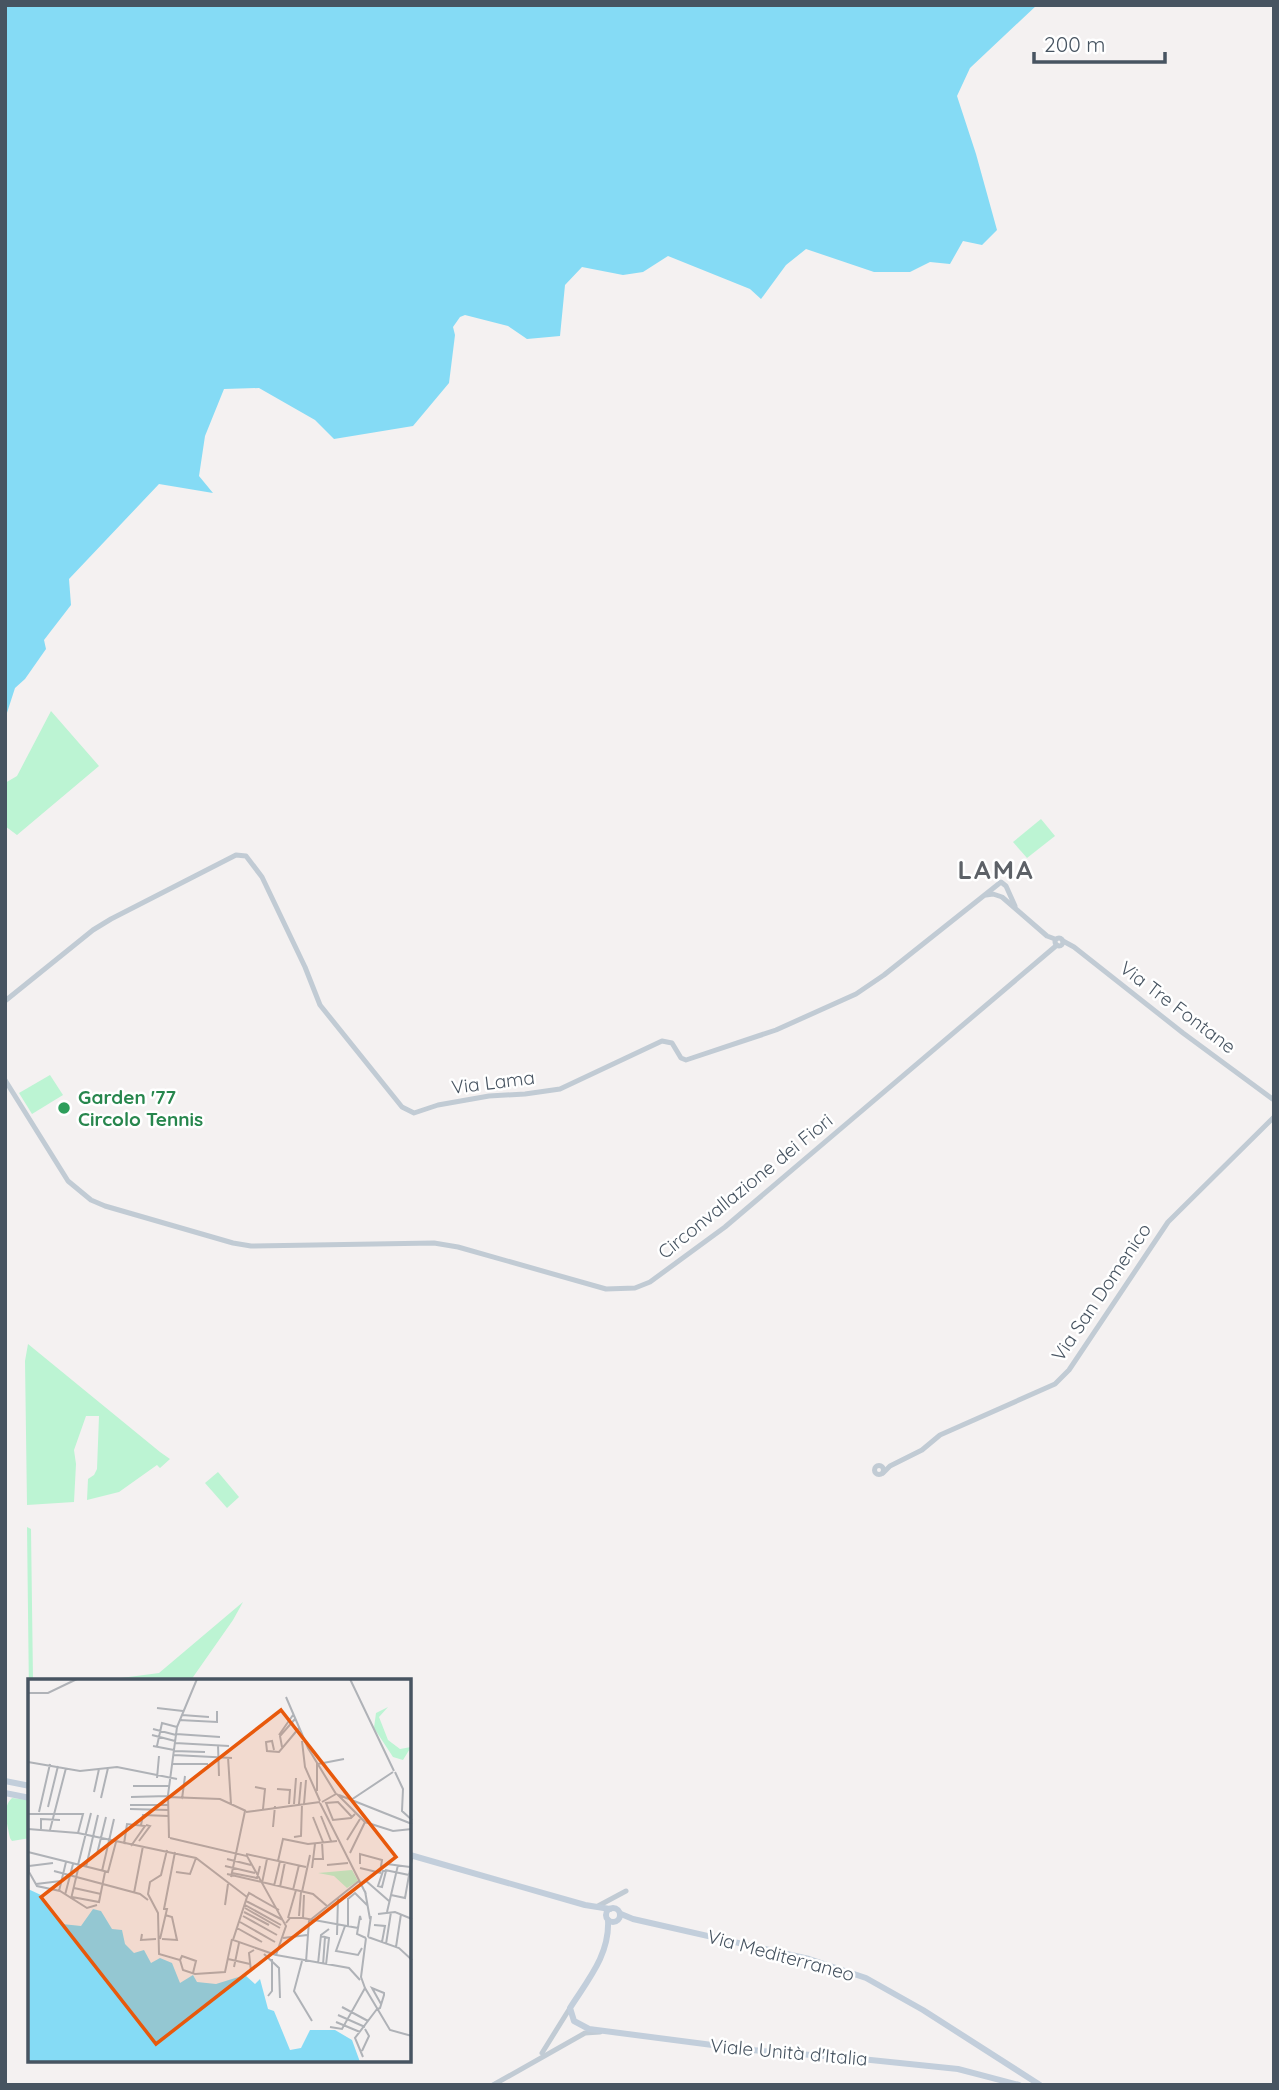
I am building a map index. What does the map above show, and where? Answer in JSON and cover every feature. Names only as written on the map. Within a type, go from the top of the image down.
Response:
[{"type":"main road","points":[[5,1781],[28,1786]]},
{"type":"main road","points":[[5,1793],[28,1798]]},
{"type":"main road","points":[[411,1855],[585,1905],[617,1909],[621,1914],[617,1922],[585,1905]]},
{"type":"main road","points":[[570,2008],[598,1965],[608,1932],[606,1914],[610,1909]]},
{"type":"main road","name":"Via Mediterraneo","points":[[621,1914],[809,1959],[866,1978],[923,2010],[1040,2085]]},
{"type":"main road","name":"Viale Unità d'Italia","points":[[570,2008],[570,2016],[580,2025],[603,2032],[751,2050],[946,2068],[1018,2085]]},
{"type":"main road","points":[[1018,2085],[1022,2080],[1021,2073]]},
{"type":"street","name":"Via Lama","points":[[5,1001],[93,930],[111,919],[236,855],[246,856],[262,877],[320,1005],[402,1107],[414,1113],[438,1105],[489,1096],[560,1089],[662,1041],[672,1043],[681,1058],[686,1060],[776,1030],[869,987],[980,897]]},
{"type":"street","points":[[980,897],[1001,882],[1006,886],[1015,906]]},
{"type":"street","points":[[980,897],[993,894],[1002,897],[1056,942]]},
{"type":"street","name":"Circonvallazione dei Fiori","points":[[5,1080],[68,1181],[91,1200],[105,1206],[251,1246],[434,1243],[458,1247],[606,1289],[635,1289],[659,1276],[697,1245],[704,1244],[984,1009],[1056,942],[1061,945],[1063,941]]},
{"type":"street","name":"Via Tre Fontane","points":[[1063,941],[1274,1100]]},
{"type":"street","name":"Via San Domenico","points":[[882,1469],[922,1450],[940,1436],[1055,1384],[1069,1370],[1168,1222],[1274,1117]]},
{"type":"street","points":[[595,1906],[626,1891]]},
{"type":"street","points":[[535,2060],[546,2050],[570,2008]]},
{"type":"street","points":[[495,2084],[585,2033],[603,2032]]},
{"type":"green space","points":[[51,711],[99,766],[17,835],[5,826],[5,783],[17,776]]},
{"type":"green space","points":[[1041,819],[1055,836],[1027,858],[1013,842]]},
{"type":"green space","points":[[50,1075],[63,1095],[32,1114],[19,1093]]},
{"type":"green space","points":[[28,1344],[170,1459],[160,1468],[157,1465],[119,1492],[87,1500],[88,1479],[97,1469],[99,1416],[86,1416],[74,1450],[74,1502],[27,1505],[25,1361]]},
{"type":"green space","points":[[218,1472],[239,1497],[227,1508],[205,1483]]},
{"type":"green space","points":[[27,1527],[31,1529],[33,1679],[29,1679]]},
{"type":"green space","points":[[243,1602],[192,1679],[114,1679],[159,1673]]},
{"type":"green space","points":[[12,1798],[28,1800],[28,1838],[12,1841],[10,1838],[6,1812]]},
{"type":"water","points":[[5,5],[1037,5],[970,68],[957,96],[997,230],[982,245],[963,241],[950,264],[930,262],[910,272],[874,272],[806,249],[786,265],[761,299],[750,289],[668,256],[643,272],[623,275],[582,267],[565,285],[560,336],[527,339],[508,326],[465,315],[460,317],[453,327],[455,335],[449,383],[413,426],[334,439],[315,420],[259,388],[224,389],[205,436],[199,476],[213,493],[159,484],[69,579],[71,605],[44,640],[46,649],[25,679],[15,688],[5,719]]},
{"type":"place","name":"Garden '77 Circolo Tennis","points":[[64,1108]]},
{"type":"district","name":"LAMA","points":[[996,870]]}]
